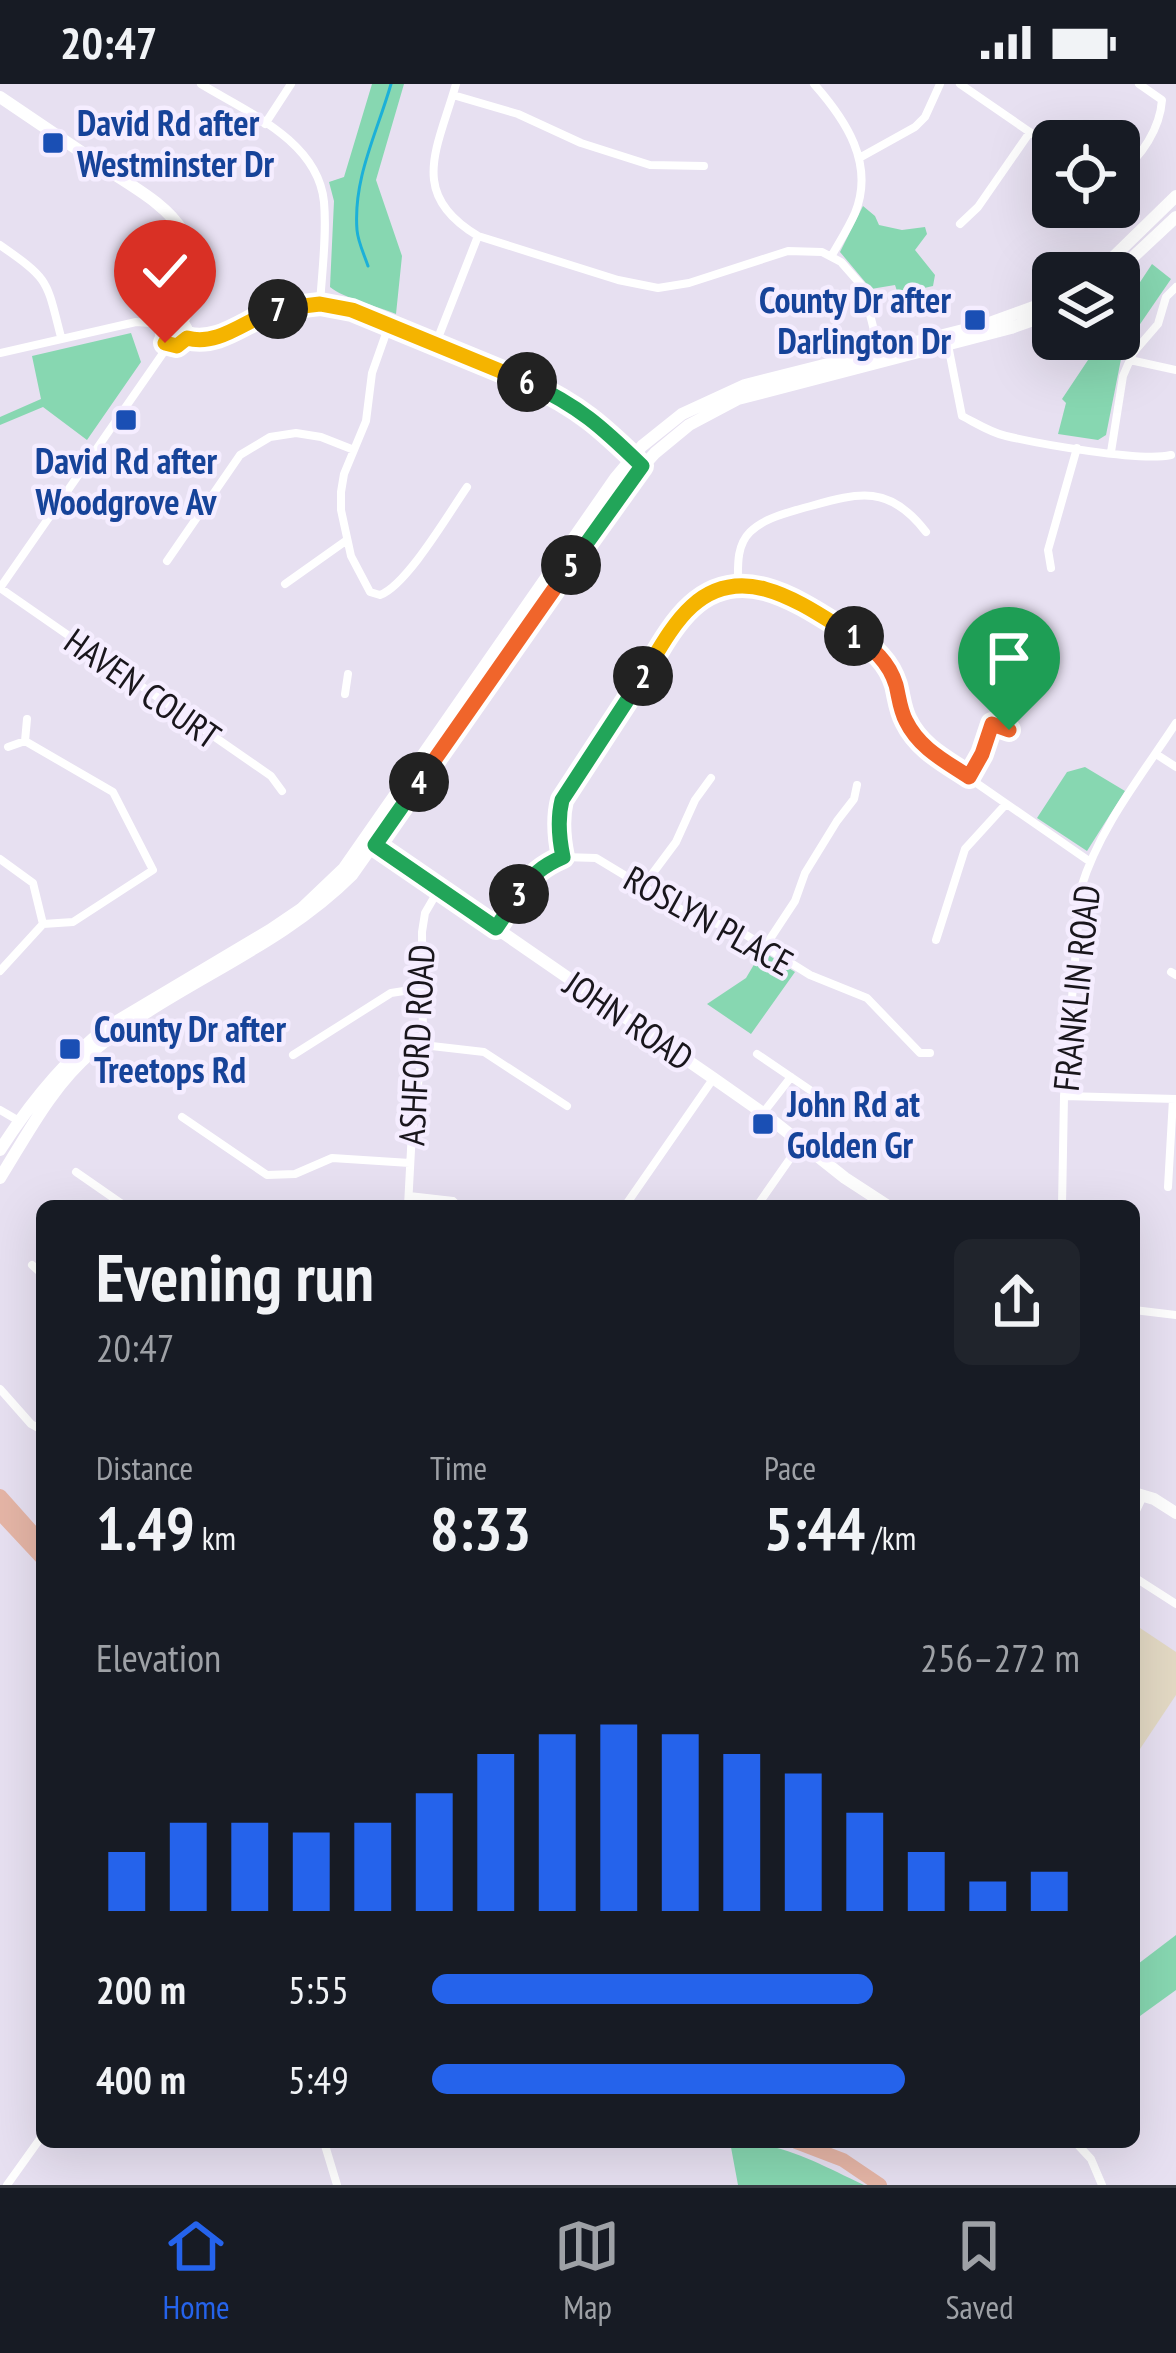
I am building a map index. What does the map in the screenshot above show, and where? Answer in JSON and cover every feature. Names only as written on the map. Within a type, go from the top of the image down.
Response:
[{"type":"main road","points":[[0,97],[151,200],[179,226],[194,263],[195,284],[193,301],[184,330],[181,345],[168,346],[160,336],[171,320],[184,330],[203,341],[274,310],[320,304],[352,310],[566,400],[637,461]]},
{"type":"main road","points":[[1119,252],[1176,196]]},
{"type":"main road","points":[[1138,252],[1176,217]]},
{"type":"main road","points":[[880,355],[1032,308]]},
{"type":"main road","points":[[6,1153],[52,1093],[91,1053],[307,916],[352,875],[659,430],[682,414],[746,386],[1032,320]]},
{"type":"main road","points":[[0,1178],[19,1121],[83,1046],[301,909],[371,842]]},
{"type":"main road","name":"JOHN ROAD","points":[[371,842],[763,1113],[879,1200]]},
{"type":"main road","points":[[1140,1495],[1176,1513]]},
{"type":"main road","points":[[0,1496],[36,1536]]},
{"type":"main road","points":[[0,1514],[36,1552]]},
{"type":"main road","points":[[812,2148],[843,2160],[880,2185]]},
{"type":"main road","points":[[835,2148],[892,2185]]},
{"type":"street","points":[[201,84],[288,140],[306,157],[319,181],[324,202],[320,304]]},
{"type":"street","points":[[266,124],[291,84]]},
{"type":"street","points":[[456,84],[432,173],[442,208],[455,223],[478,236],[658,288],[689,283],[788,251],[832,255],[863,287],[880,355]]},
{"type":"street","points":[[814,84],[841,117],[861,157],[862,186],[856,211],[832,255]]},
{"type":"street","points":[[861,157],[915,128],[940,84]]},
{"type":"street","points":[[960,84],[1030,131],[978,207],[960,224]]},
{"type":"street","points":[[1139,84],[1162,100],[1140,153]]},
{"type":"street","points":[[453,95],[650,165],[704,166]]},
{"type":"street","points":[[436,343],[478,236]]},
{"type":"street","points":[[0,245],[47,282],[61,337]]},
{"type":"street","points":[[1140,347],[1158,324],[1166,297],[1176,286]]},
{"type":"street","points":[[0,352],[136,322],[164,324]]},
{"type":"street","points":[[389,324],[372,374],[366,421],[340,493],[347,540],[370,592],[380,596],[391,591],[467,487]]},
{"type":"street","points":[[947,343],[962,416],[1001,436],[1171,455]]},
{"type":"street","points":[[0,588],[168,346]]},
{"type":"street","points":[[1112,452],[1123,376],[1130,360],[1176,370]]},
{"type":"street","points":[[167,561],[240,455],[269,437],[296,433],[354,450]]},
{"type":"street","points":[[1051,568],[1048,550],[1077,448]]},
{"type":"street","points":[[738,585],[738,554],[748,533],[774,517],[849,496],[878,496],[910,511],[926,532]]},
{"type":"street","points":[[285,584],[347,540]]},
{"type":"street","points":[[496,928],[532,875],[563,857],[559,813],[569,787],[666,639],[692,605],[738,585],[770,588],[871,647],[886,663],[907,723],[923,746],[1089,861]]},
{"type":"street","name":"HAVEN COURT","points":[[0,588],[271,776],[282,791]]},
{"type":"street","points":[[345,694],[348,674]]},
{"type":"street","points":[[969,777],[997,710]]},
{"type":"street","points":[[25,741],[27,719]]},
{"type":"street","name":"FRANKLIN ROAD","points":[[1062,1200],[1064,1096],[1082,888],[1089,861],[1176,723]]},
{"type":"street","points":[[992,724],[1009,730]]},
{"type":"street","points":[[8,748],[25,741]]},
{"type":"street","points":[[0,970],[43,924],[73,922],[153,870],[112,792],[25,741]]},
{"type":"street","points":[[1156,754],[1176,767]]},
{"type":"street","points":[[644,885],[676,842],[694,800],[711,778]]},
{"type":"street","points":[[764,948],[795,901],[805,873],[836,821],[854,799],[857,785]]},
{"type":"street","points":[[937,940],[965,848],[1006,803]]},
{"type":"street","name":"ROSLYN PLACE","points":[[563,857],[596,858],[697,919],[735,928],[810,975],[867,998],[920,1053],[930,1053]]},
{"type":"street","points":[[0,859],[33,883],[43,924]]},
{"type":"street","name":"ASHFORD ROAD","points":[[409,1200],[423,1045],[423,923],[440,889]]},
{"type":"street","points":[[292,1055],[391,993],[423,988]]},
{"type":"street","points":[[423,1045],[484,1052],[567,1106]]},
{"type":"street","points":[[757,1054],[810,1090]]},
{"type":"street","points":[[763,1113],[790,1077]]},
{"type":"street","points":[[630,1200],[713,1078]]},
{"type":"street","points":[[1064,1096],[1175,1099],[1168,1187]]},
{"type":"street","points":[[0,1110],[19,1121],[41,1111]]},
{"type":"street","points":[[182,1117],[267,1175],[295,1174],[332,1158],[410,1163]]},
{"type":"street","points":[[761,1200],[801,1143]]},
{"type":"street","points":[[76,1172],[116,1200]]},
{"type":"street","points":[[32,1265],[36,1269]]},
{"type":"street","points":[[1140,1311],[1176,1315]]},
{"type":"street","points":[[0,1389],[36,1427]]},
{"type":"street","points":[[1140,1581],[1176,1604]]},
{"type":"street","points":[[7,2185],[36,2144]]},
{"type":"street","points":[[326,2148],[338,2185]]},
{"type":"street","points":[[1081,2148],[1102,2185]]},
{"type":"shaded area","points":[[1140,1628],[1176,1652],[1176,1695],[1140,1749]]},
{"type":"green space","points":[[372,84],[404,84],[376,180],[402,256],[396,314],[330,287],[334,201],[329,182],[344,177]]},
{"type":"green space","points":[[863,206],[879,225],[902,230],[925,227],[927,234],[915,250],[935,275],[933,286],[898,294],[895,285],[871,289],[840,252]]},
{"type":"green space","points":[[1152,264],[1171,279],[1140,324],[1140,282]]},
{"type":"green space","points":[[131,333],[141,362],[87,440],[43,407],[0,425],[0,417],[41,399],[32,356]]},
{"type":"green space","points":[[1088,360],[1121,360],[1106,435],[1098,440],[1058,434],[1066,403],[1062,399]]},
{"type":"green space","points":[[1085,767],[1125,791],[1087,851],[1037,818],[1067,772]]},
{"type":"green space","points":[[762,951],[795,972],[751,1034],[707,1004],[746,978]]},
{"type":"green space","points":[[1176,1935],[1176,1990],[1140,2016],[1140,1962]]},
{"type":"green space","points":[[731,2148],[783,2150],[864,2185],[738,2185]]},
{"type":"waterway","points":[[368,266],[357,230],[359,192],[391,84]]},
{"type":"place","name":"David Rd after Westminster Dr","points":[[53,143]]},
{"type":"place","name":"County Dr after Darlington Dr","points":[[975,320]]},
{"type":"place","name":"David Rd after Woodgrove Av","points":[[126,420]]},
{"type":"place","name":"County Dr after Treetops Rd","points":[[70,1049]]},
{"type":"place","name":"John Rd at Golden Gr","points":[[763,1124]]},
{"type":"route","points":[[165,343],[177,346],[187,338],[215,339],[256,316],[286,307],[320,304],[352,310],[566,400],[642,466],[375,845],[496,928],[532,875],[563,857],[559,839],[562,800],[666,639],[692,605],[720,590],[738,585],[770,588],[871,647],[886,663],[907,723],[923,746],[969,777],[992,724],[1009,730]]}]
